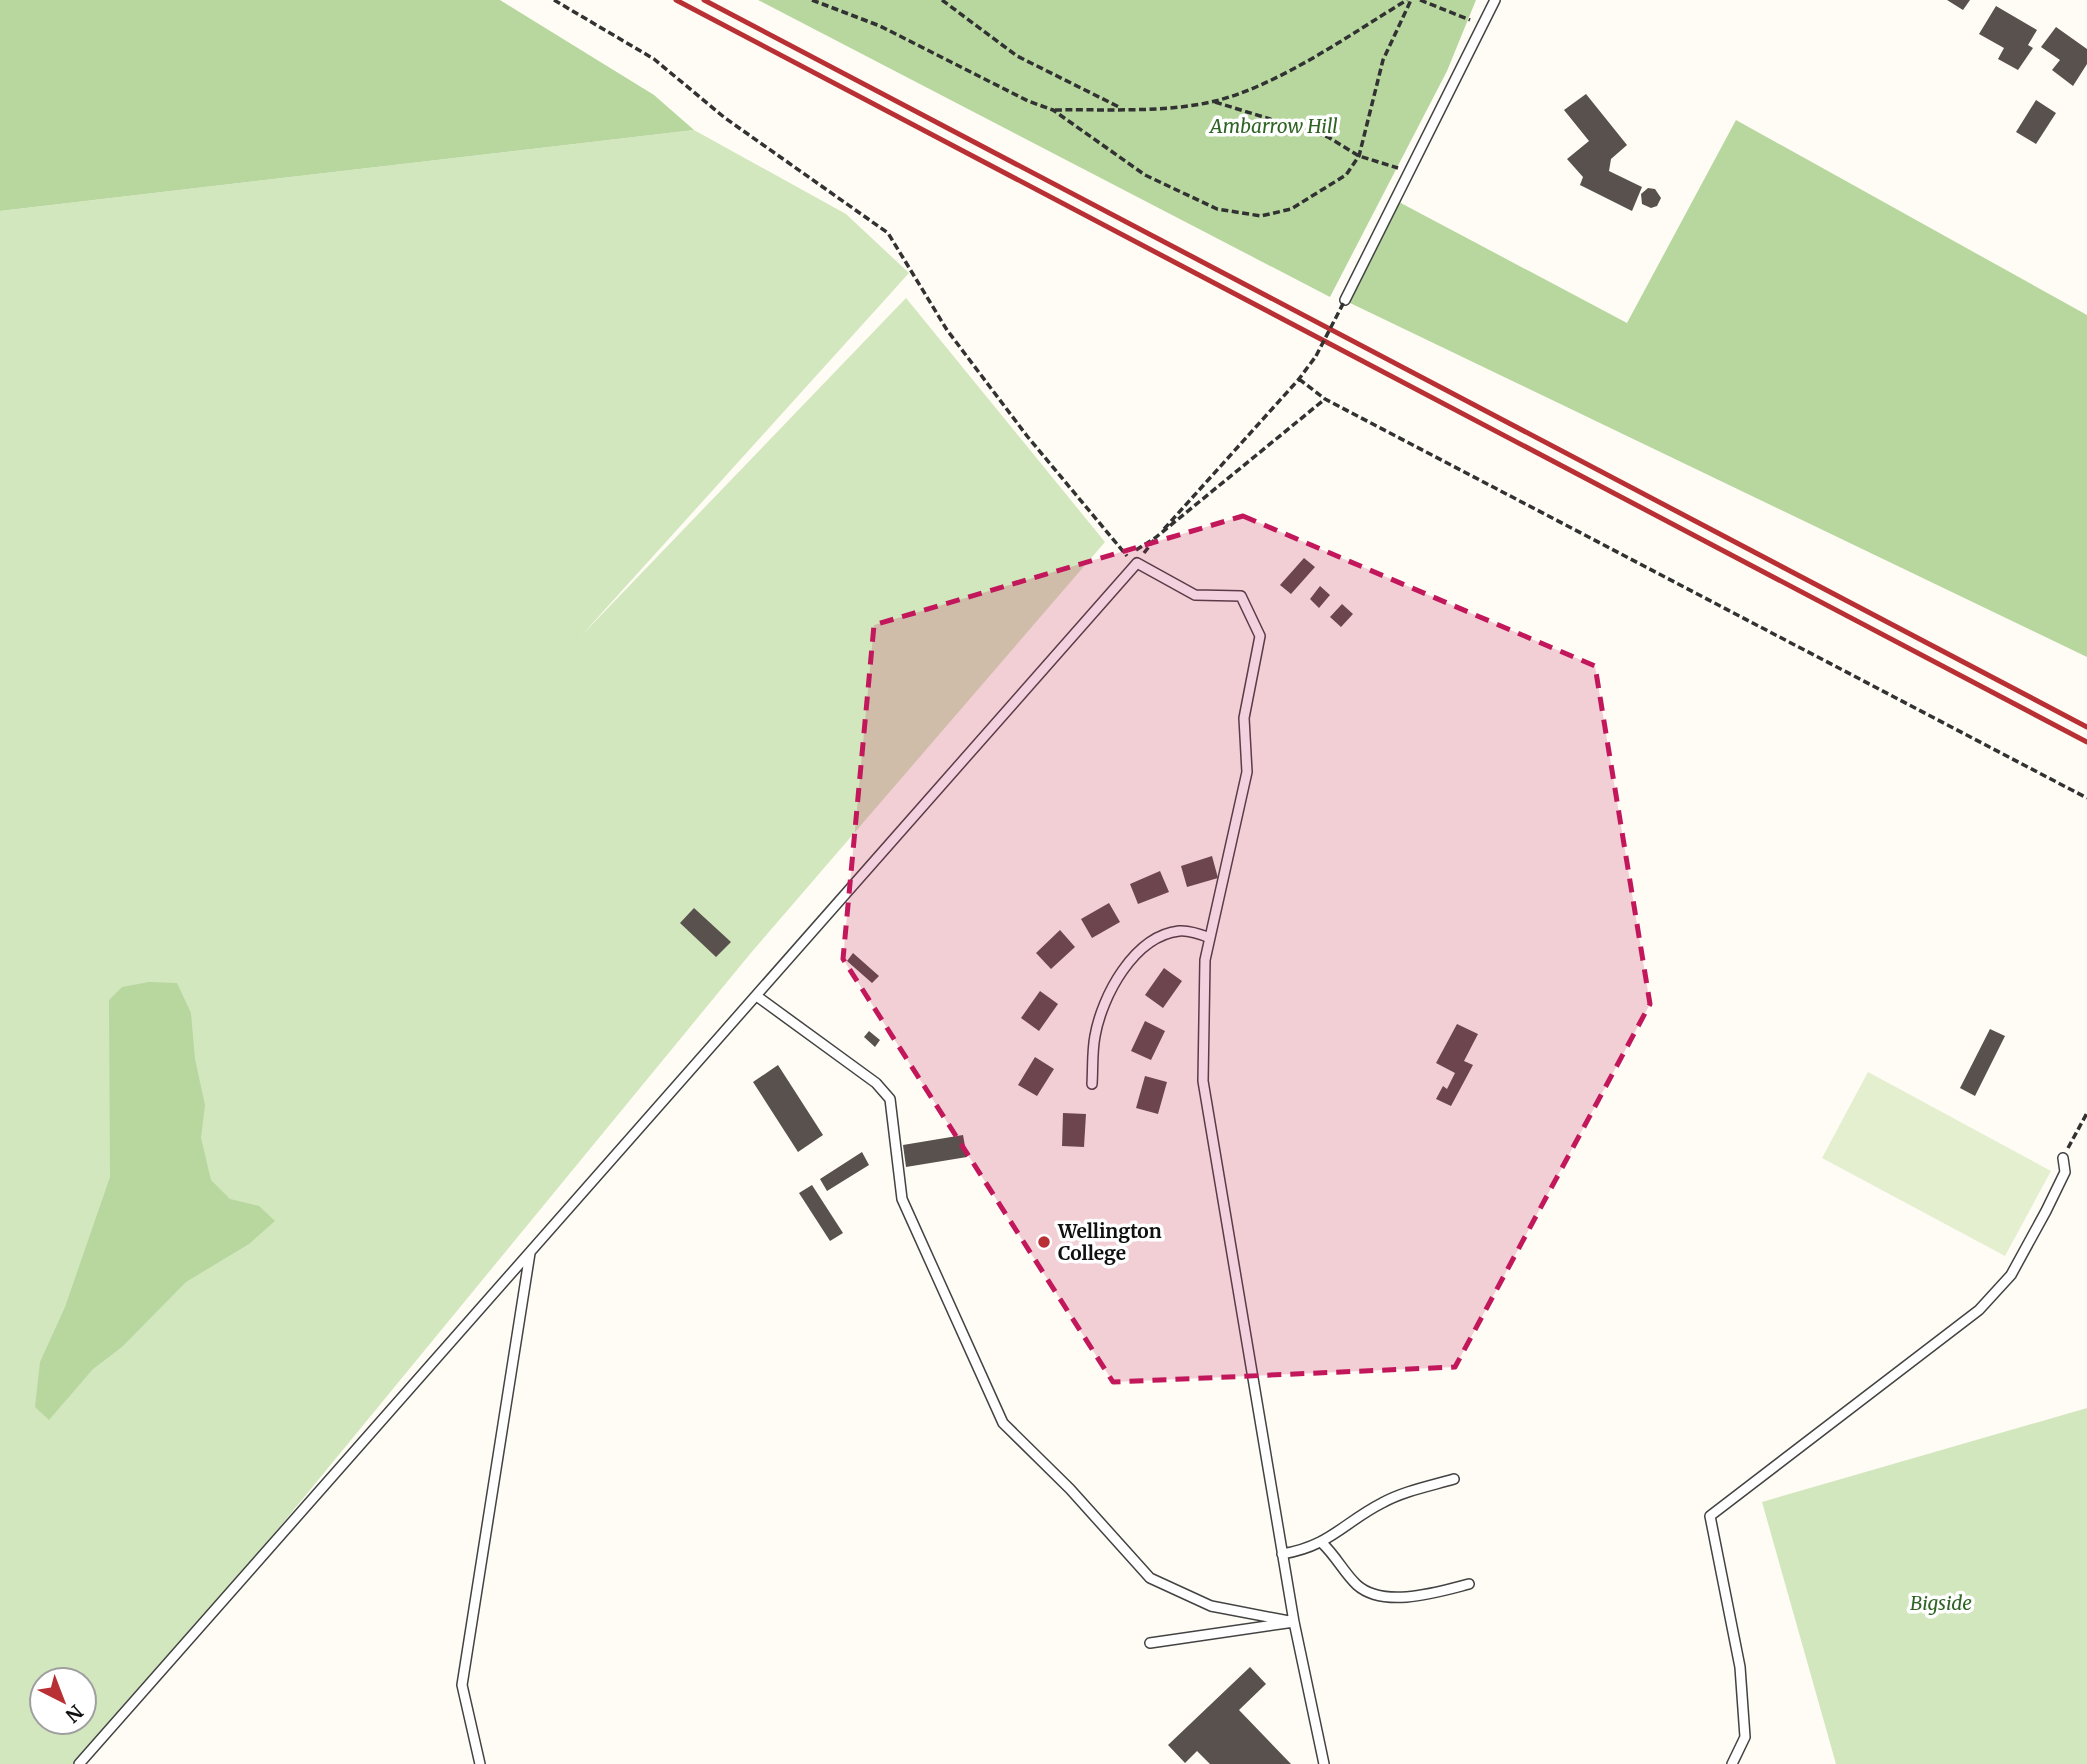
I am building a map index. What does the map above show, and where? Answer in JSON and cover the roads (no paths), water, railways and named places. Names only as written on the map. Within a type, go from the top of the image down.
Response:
[{"type":"lane","points":[[1345,300],[1412,173],[1495,0]]},
{"type":"lane","points":[[79,1764],[1137,564],[1195,595],[1241,596],[1260,636],[1244,718],[1247,772],[1205,960],[1203,1081],[1294,1622],[1324,1764]]},
{"type":"lane","points":[[1092,1084],[1095,1035],[1104,1005],[1120,975],[1137,954],[1165,935],[1179,931],[1210,938]]},
{"type":"lane","points":[[758,997],[876,1083],[890,1098],[902,1199],[1003,1423],[1070,1489],[1150,1578],[1211,1606],[1294,1622]]},
{"type":"lane","points":[[1732,1764],[1745,1737],[1740,1667],[1710,1516],[1979,1310],[2011,1275],[2065,1172],[2063,1158]]},
{"type":"lane","points":[[480,1764],[462,1685],[530,1252]]},
{"type":"lane","points":[[1282,1554],[1322,1543],[1383,1502],[1454,1479]]},
{"type":"lane","points":[[1322,1543],[1337,1556],[1360,1587],[1372,1592],[1408,1598],[1469,1584]]},
{"type":"lane","points":[[1150,1643],[1294,1622]]},
{"type":"railway","points":[[676,0],[2087,742]]},
{"type":"railway","points":[[704,0],[2087,727]]},
{"type":"place","name":"Wellington College","points":[[1044,1242]]},
{"type":"park label","name":"Ambarrow Hill","points":[[1274,126]]},
{"type":"park label","name":"Bigside","points":[[1941,1603]]}]
